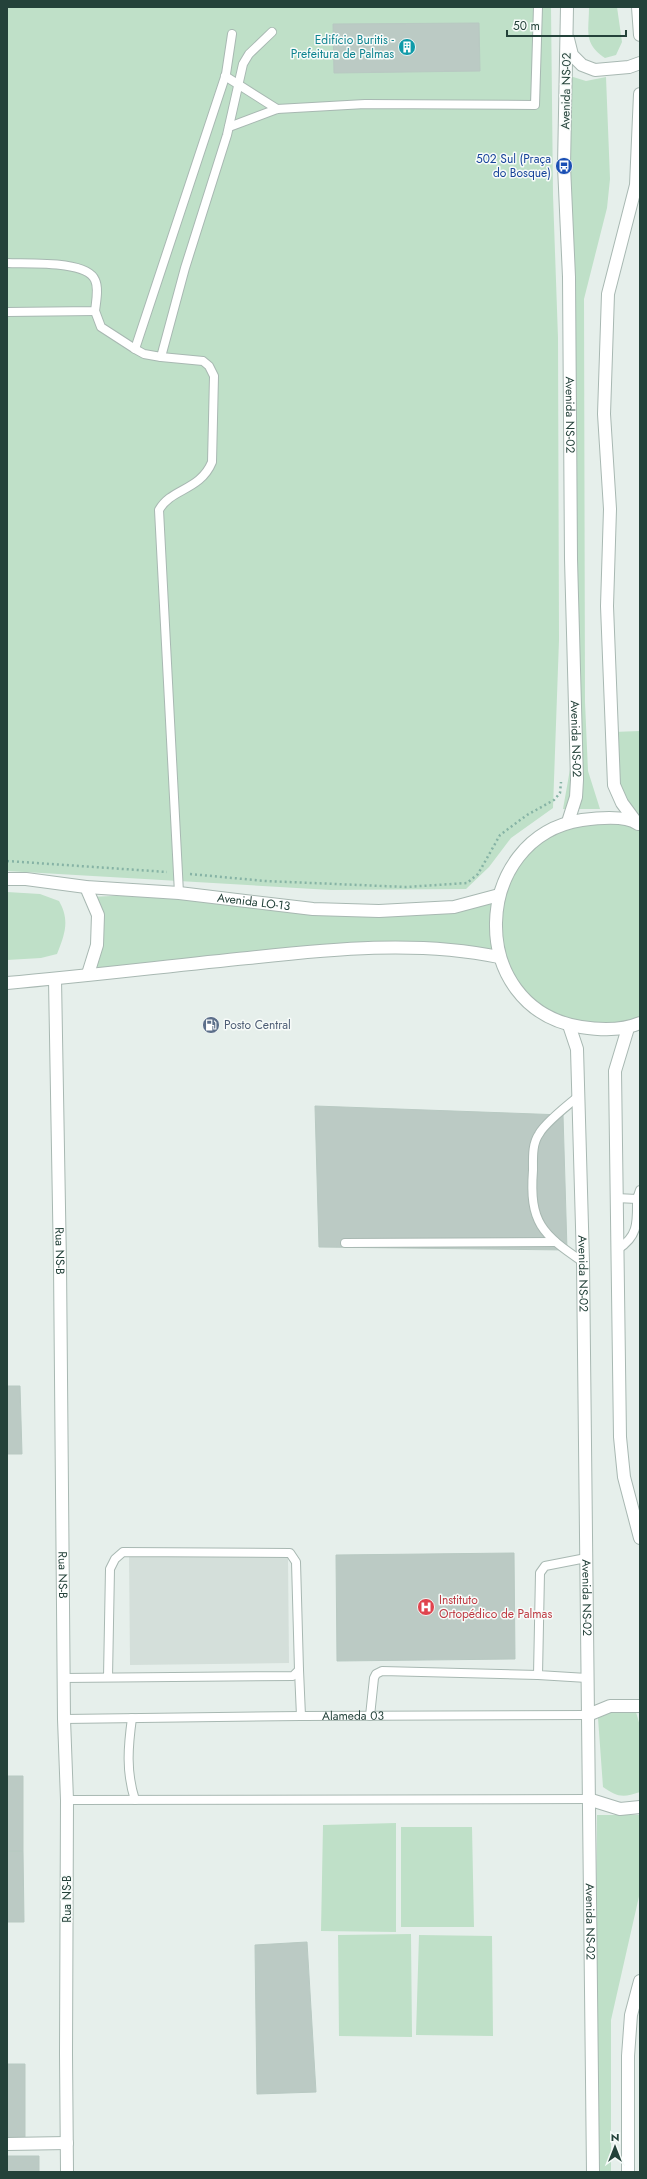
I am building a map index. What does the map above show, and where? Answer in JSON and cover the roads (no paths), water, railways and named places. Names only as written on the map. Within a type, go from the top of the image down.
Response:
[{"type":"street","name":"Avenida NS-02","points":[[567,7],[564,166],[569,277],[571,559],[577,780],[576,797],[568,822]]},
{"type":"street","points":[[638,7],[640,35]]},
{"type":"street","points":[[567,36],[572,55],[582,65],[595,70],[629,67],[640,63]]},
{"type":"street","points":[[638,824],[622,803],[614,786],[607,606],[610,509],[604,414],[608,294],[636,185],[640,94]]},
{"type":"street","points":[[638,824],[616,818],[594,818],[568,822],[542,835],[527,849],[506,875],[499,895],[496,939],[499,957],[514,987],[524,1000],[539,1013],[569,1025],[601,1030],[628,1028],[640,1023]]},
{"type":"street","name":"Avenida LO-13","points":[[7,879],[26,879],[86,887],[178,894],[313,909],[379,911],[454,907],[499,895]]},
{"type":"street","points":[[86,887],[98,915],[97,945],[88,974]]},
{"type":"street","points":[[7,983],[314,951],[438,948],[465,950],[499,957]]},
{"type":"street","name":"Rua NS-B","points":[[55,979],[60,1288],[63,1678],[67,1800],[67,2172]]},
{"type":"street","name":"Avenida NS-02","points":[[569,1025],[577,1048],[584,1262],[588,1799],[593,2172]]},
{"type":"street","points":[[628,1028],[615,1072],[620,1437],[624,1477],[640,1538]]},
{"type":"street","name":"Alameda 03","points":[[588,1715],[610,1706],[640,1706]]},
{"type":"street","points":[[588,1799],[620,1809],[640,1807]]},
{"type":"street","points":[[628,2172],[628,2056],[631,2015],[640,1981]]},
{"type":"street","points":[[7,2144],[67,2143]]},
{"type":"lane","points":[[229,127],[277,109],[365,104],[535,106],[538,7]]},
{"type":"lane","points":[[161,357],[185,268],[229,127],[243,64],[249,54],[272,32]]},
{"type":"lane","points":[[135,349],[225,76],[232,34]]},
{"type":"lane","points":[[225,76],[277,109]]},
{"type":"lane","points":[[7,263],[78,267],[89,272],[96,281],[95,311],[101,327],[144,354],[203,361],[209,366],[214,376],[212,462],[208,472],[192,486],[164,501],[159,510],[178,894]]},
{"type":"lane","points":[[7,312],[95,311]]},
{"type":"lane","points":[[579,1096],[539,1132],[535,1141],[532,1184],[534,1209],[540,1224],[555,1242],[584,1262]]},
{"type":"lane","points":[[618,1249],[628,1242],[634,1233],[637,1198],[640,1190]]},
{"type":"lane","points":[[616,1198],[637,1198]]},
{"type":"lane","points":[[345,1243],[555,1242]]},
{"type":"lane","points":[[108,1677],[110,1569],[115,1559],[123,1552],[290,1553],[296,1562],[301,1716]]},
{"type":"lane","points":[[538,1675],[540,1573],[545,1566],[586,1558]]},
{"type":"lane","points":[[63,1678],[293,1676],[299,1670]]},
{"type":"lane","points":[[370,1716],[374,1678],[376,1674],[382,1672],[538,1675],[587,1678]]},
{"type":"lane","name":"Alameda 03","points":[[64,1719],[588,1715]]},
{"type":"lane","points":[[132,1718],[128,1746],[128,1766],[130,1783],[135,1800]]},
{"type":"lane","points":[[67,1800],[588,1799]]},
{"type":"place","name":"Edifício Buritis - Prefeitura de Palmas","points":[[407,47]]},
{"type":"place","name":"502 Sul (Praça do Bosque)","points":[[564,166]]},
{"type":"place","name":"Posto Central","points":[[211,1025]]},
{"type":"place","name":"Instituto Ortopédico de Palmas","points":[[426,1607]]}]
